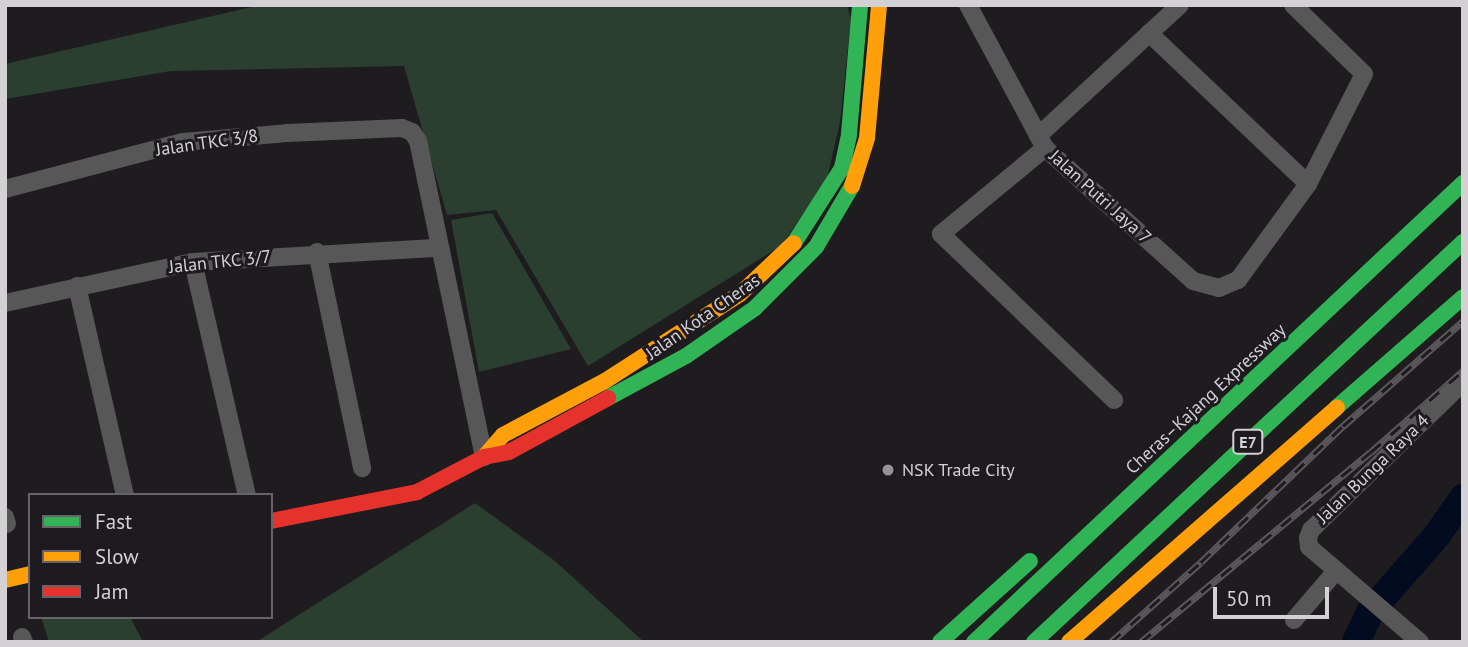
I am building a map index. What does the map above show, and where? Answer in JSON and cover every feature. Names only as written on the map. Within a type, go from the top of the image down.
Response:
[{"type":"main road","name":"Jalan Kota Cheras","points":[[484,457],[503,435],[605,381],[740,294],[800,237],[842,168],[851,122],[860,5]]},
{"type":"main road","name":"Jalan Kota Cheras","points":[[273,521],[417,492],[484,457],[509,452],[686,356],[755,309],[816,247],[842,208],[858,174],[869,125],[879,5]]},
{"type":"main road","name":"Cheras–Kajang Expressway","points":[[974,642],[1463,183]]},
{"type":"main road","name":"E7","points":[[1034,642],[1463,242]]},
{"type":"main road","points":[[1069,642],[1463,297]]},
{"type":"main road","points":[[1091,510],[1124,486],[1156,472]]},
{"type":"main road","points":[[940,642],[1039,554]]},
{"type":"main road","points":[[5,580],[28,574]]},
{"type":"street","name":"Jalan Putri Jaya 7","points":[[968,5],[1041,142],[1193,281],[1219,288],[1238,280],[1308,184]]},
{"type":"street","points":[[1114,400],[941,234],[1041,142],[1180,5]]},
{"type":"street","points":[[1149,33],[1308,184],[1364,74],[1293,5]]},
{"type":"street","name":"Jalan TKC 3/8","points":[[5,188],[183,142],[402,128],[412,132],[418,141],[439,248]]},
{"type":"street","points":[[439,248],[484,457]]},
{"type":"street","name":"Jalan TKC 3/7","points":[[5,303],[193,261],[439,248]]},
{"type":"street","points":[[317,253],[362,468]]},
{"type":"street","points":[[193,261],[247,493]]},
{"type":"street","points":[[77,286],[125,493]]},
{"type":"street","name":"Jalan Bunga Raya 4","points":[[1420,642],[1309,547],[1311,530],[1463,382]]},
{"type":"street","points":[[1294,620],[1336,571]]},
{"type":"green space","points":[[260,5],[847,5],[851,19],[840,122],[827,179],[781,246],[588,366],[496,210],[447,215],[404,66],[171,71],[5,99],[5,64]]},
{"type":"green space","points":[[492,213],[571,349],[479,372],[451,220]]},
{"type":"green space","points":[[475,503],[555,561],[644,642],[256,642]]},
{"type":"green space","points":[[42,619],[131,619],[143,642],[49,642]]},
{"type":"waterway","points":[[1356,642],[1370,612],[1438,534],[1463,498]]},
{"type":"railway","points":[[1111,642],[1201,562],[1343,426],[1463,321]]},
{"type":"railway","points":[[1141,642],[1371,452],[1463,371]]},
{"type":"traffic: fast","points":[[794,243],[842,168],[849,134],[860,5]]},
{"type":"traffic: fast","points":[[974,642],[1463,183]]},
{"type":"traffic: fast","points":[[608,398],[686,356],[755,308],[816,247],[852,186]]},
{"type":"traffic: fast","points":[[1034,642],[1463,242]]},
{"type":"traffic: fast","points":[[1337,407],[1463,297]]},
{"type":"traffic: fast","points":[[940,642],[1030,561]]},
{"type":"traffic: slow","points":[[852,186],[867,138],[879,5]]},
{"type":"traffic: slow","points":[[484,457],[503,435],[605,381],[740,294],[794,243]]},
{"type":"traffic: slow","points":[[1069,642],[1337,407]]},
{"type":"traffic: slow","points":[[5,580],[28,574]]},
{"type":"traffic: jam","points":[[273,521],[417,492],[484,457],[509,452],[608,398]]},
{"type":"place","name":"NSK Trade City","points":[[888,470]]}]
